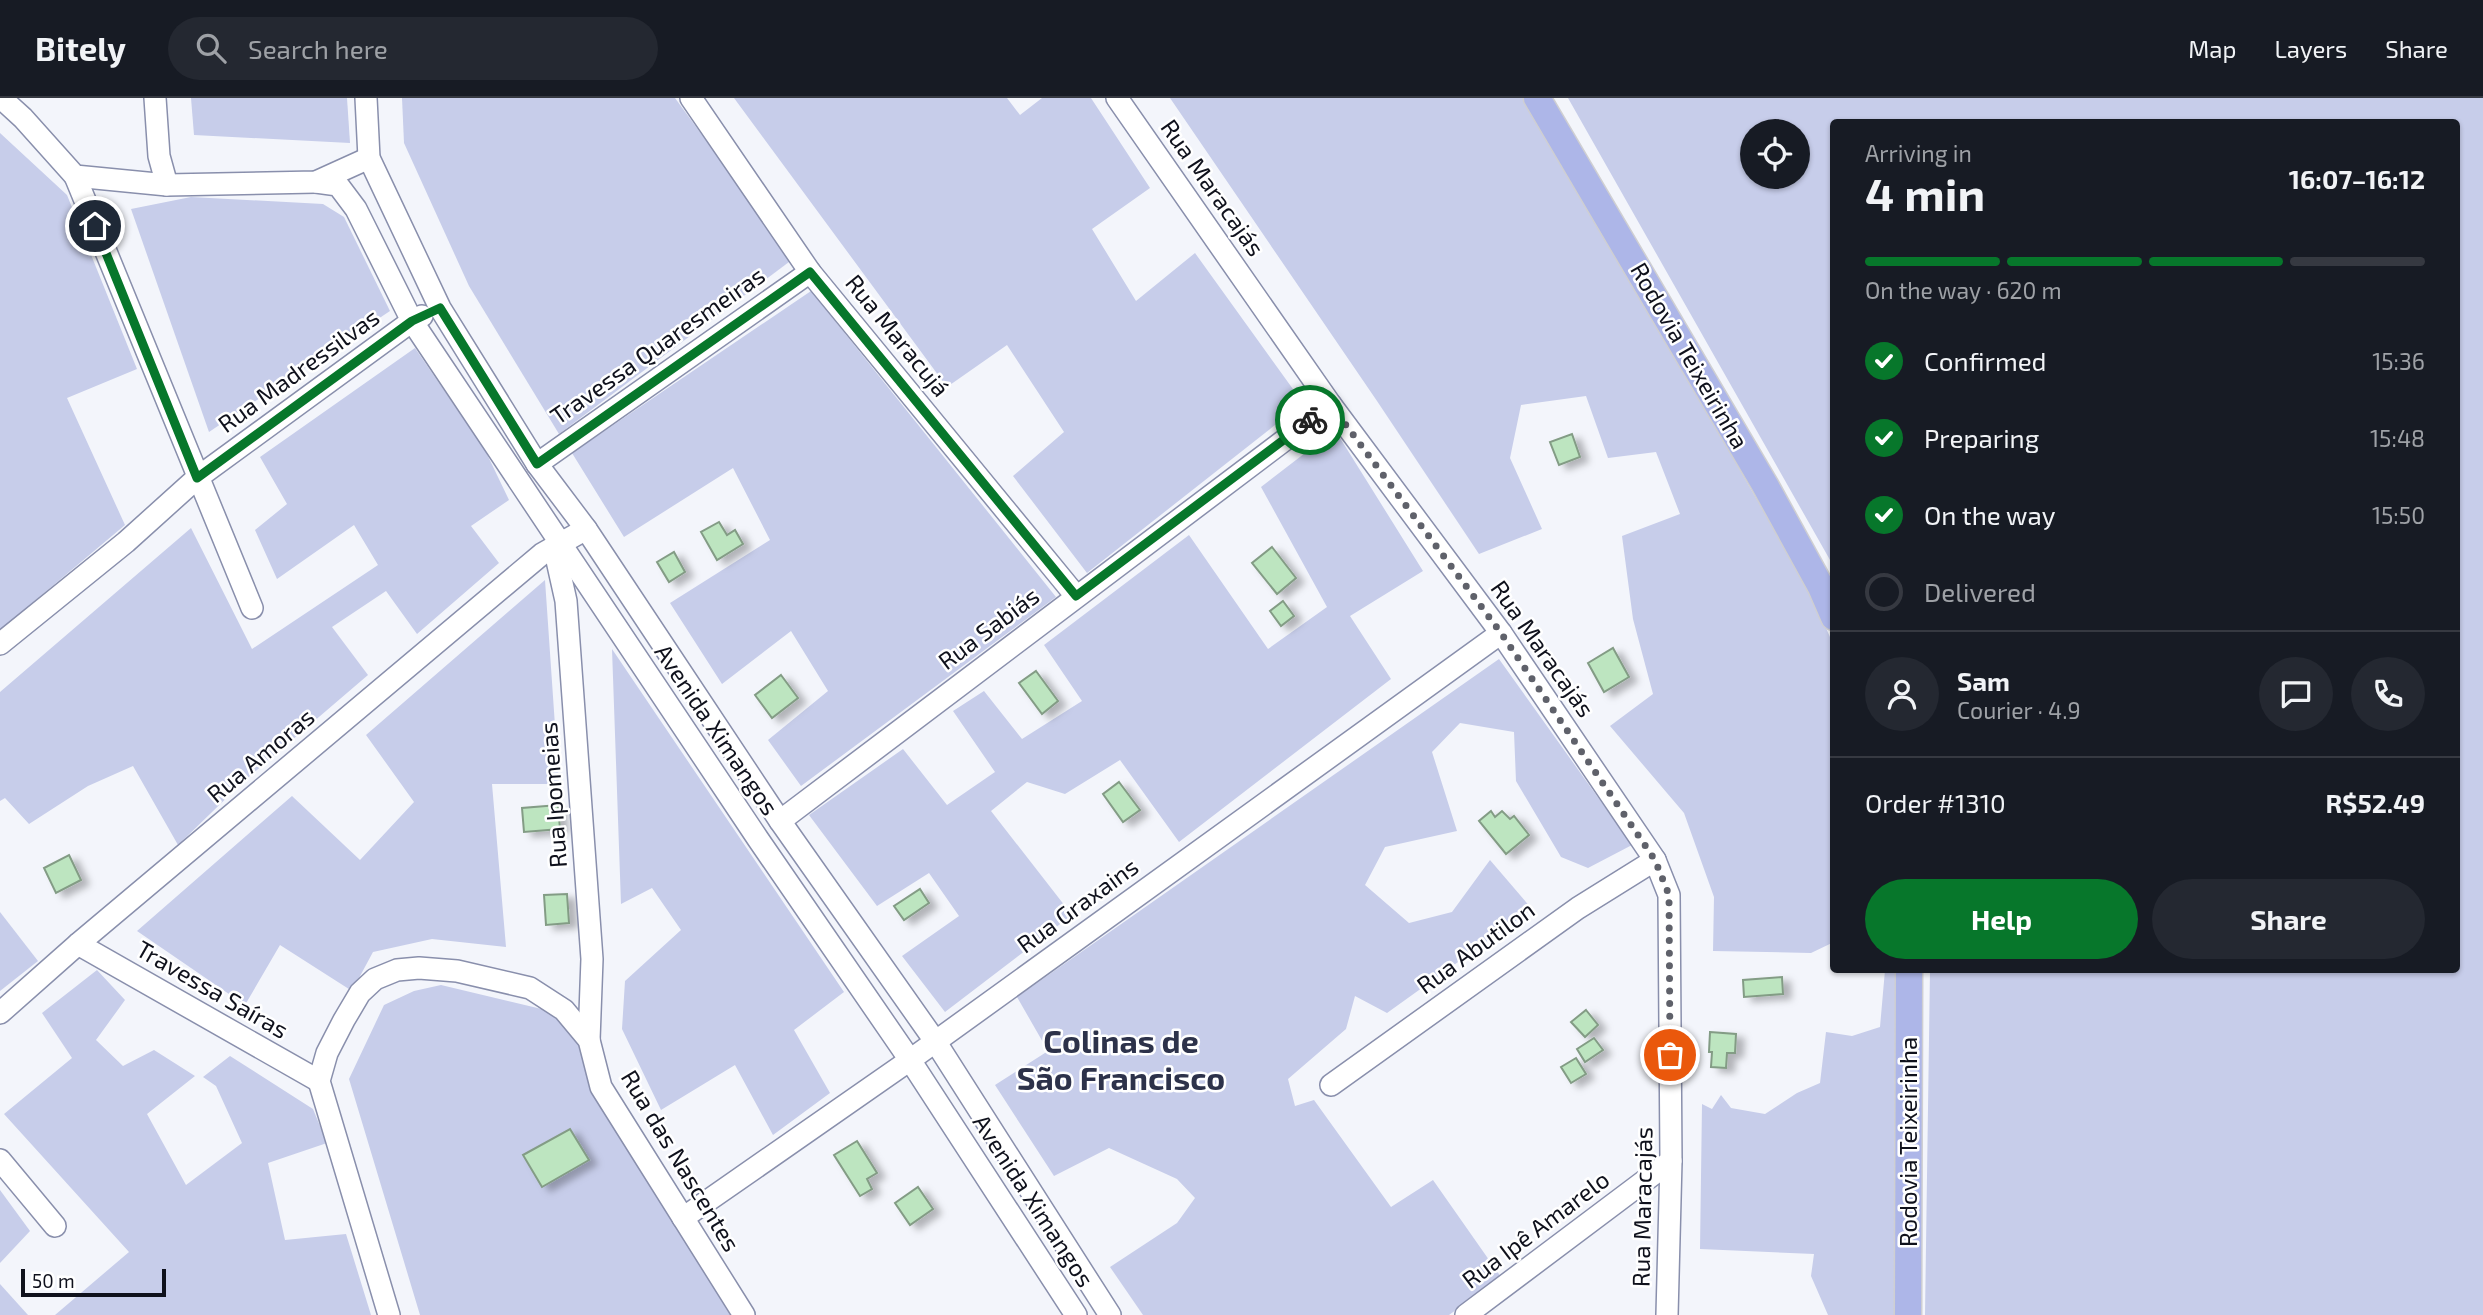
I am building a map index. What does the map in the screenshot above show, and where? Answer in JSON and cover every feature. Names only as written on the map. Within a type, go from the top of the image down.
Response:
[{"type":"main road","name":"Rodovia Teixeirinha","points":[[1537,98],[1765,485],[1830,608]]},
{"type":"main road","name":"Rodovia Teixeirinha","points":[[1908,1315],[1909,973]]},
{"type":"street","points":[[1,98],[23,118],[75,176],[252,608]]},
{"type":"street","points":[[155,98],[159,156],[167,185]]},
{"type":"street","points":[[366,98],[369,158]]},
{"type":"street","name":"Rua Maracujá","points":[[691,98],[810,272],[1076,596]]},
{"type":"street","name":"Rua Maracajás","points":[[1116,98],[1331,405],[1501,633],[1655,860],[1669,895],[1671,1161],[1667,1315]]},
{"type":"street","name":"Avenida Ximangos","points":[[316,182],[369,158],[440,308],[537,464],[586,528],[780,821],[934,1041],[1110,1315]]},
{"type":"street","name":"Avenida Ximangos","points":[[75,176],[167,185],[316,182],[338,185],[356,209],[412,321],[557,546],[910,1060],[1076,1315]]},
{"type":"street","name":"Travessa Quaresmeiras","points":[[537,464],[810,272]]},
{"type":"street","name":"Rua Madressilvas","points":[[0,644],[126,542],[197,478],[412,321],[440,308]]},
{"type":"street","name":"Rua Sabiás","points":[[780,821],[1331,405]]},
{"type":"street","name":"Rua Amoras","points":[[0,1013],[78,944],[542,554],[586,528]]},
{"type":"street","name":"Rua Ipomeias","points":[[557,546],[566,600],[592,959],[589,1040]]},
{"type":"street","name":"Rua Graxains","points":[[683,1218],[910,1060],[1501,633]]},
{"type":"street","name":"Rua Abutilon","points":[[1331,1085],[1577,908],[1655,860]]},
{"type":"street","name":"Travessa Saíras","points":[[78,944],[319,1081]]},
{"type":"street","name":"Rua das Nascentes","points":[[319,1081],[327,1053],[360,993],[375,979],[397,970],[419,968],[457,971],[530,988],[564,1010],[589,1040],[601,1087],[744,1315]]},
{"type":"street","points":[[319,1081],[389,1315]]},
{"type":"street","points":[[0,1160],[55,1226]]},
{"type":"street","name":"Rua Ipê Amarelo","points":[[1466,1315],[1671,1161]]},
{"type":"shaded area","points":[[191,98],[347,98],[350,143],[194,135]]},
{"type":"shaded area","points":[[402,98],[675,98],[793,259],[559,434],[469,286],[404,143]]},
{"type":"shaded area","points":[[734,98],[1007,98],[1020,115],[1042,98],[1091,98],[1150,188],[1092,229],[1136,301],[1195,253],[1303,403],[1087,573],[1013,476],[1064,432],[1007,345],[947,387]]},
{"type":"shaded area","points":[[1170,98],[1523,98],[1551,141],[1810,592],[1830,637],[1830,944],[1811,953],[1713,951],[1714,897],[1684,813],[1610,726],[1653,694],[1633,619],[1622,536],[1680,514],[1656,452],[1608,458],[1586,396],[1521,405],[1510,458],[1542,529],[1479,554]]},
{"type":"shaded area","points":[[1568,98],[2483,98],[2483,1315],[1925,1315],[1930,973],[2460,973],[2460,119],[1830,119],[1830,560]]},
{"type":"shaded area","points":[[0,133],[67,195],[137,369],[67,398],[125,525],[0,630]]},
{"type":"shaded area","points":[[191,197],[323,204],[344,217],[390,311],[209,432],[131,209]]},
{"type":"shaded area","points":[[811,291],[1056,597],[801,786],[768,740],[828,691],[791,631],[722,684],[670,603],[770,540],[733,468],[624,537],[572,453]]},
{"type":"shaded area","points":[[415,348],[485,450],[509,500],[471,526],[499,563],[417,634],[386,591],[332,627],[368,675],[243,782],[178,845],[133,766],[88,786],[29,824],[5,798],[0,801],[0,692],[191,528],[252,649],[378,565],[354,525],[277,579],[255,530],[287,504],[260,457]]},
{"type":"shaded area","points":[[1335,430],[1423,571],[1350,616],[1391,679],[1179,842],[1120,760],[1065,794],[1027,782],[991,811],[1072,915],[945,1012],[902,956],[959,916],[929,873],[877,906],[809,815],[903,749],[947,805],[995,772],[953,711],[984,691],[1022,739],[1082,701],[1044,645],[1189,535],[1268,649],[1327,607],[1261,487]]},
{"type":"shaded area","points":[[545,580],[559,784],[492,784],[506,947],[432,939],[373,952],[352,991],[280,945],[245,1005],[137,931],[292,796],[360,860],[414,802],[366,735]]},
{"type":"shaded area","points":[[612,649],[844,992],[794,1030],[830,1093],[773,1135],[735,1065],[661,1110],[622,1029],[625,981],[681,930],[652,888],[621,904]]},
{"type":"shaded area","points":[[1499,659],[1632,845],[1588,868],[1561,857],[1516,781],[1514,732],[1460,723],[1432,752],[1457,831],[1385,847],[1365,885],[1409,923],[1452,912],[1490,860],[1532,909],[1387,1013],[1355,996],[1346,1029],[1288,1079],[1295,1106],[1314,1100],[1391,1207],[1433,1180],[1501,1277],[1449,1315],[1143,1315],[1110,1267],[1177,1223],[1195,1198],[1177,1179],[1109,1148],[1054,1176],[995,1085],[1048,1051],[1017,997]]},
{"type":"shaded area","points":[[0,912],[38,961],[0,991]]},
{"type":"shaded area","points":[[97,970],[125,1000],[96,1040],[123,1066],[154,1050],[195,1076],[147,1114],[186,1185],[242,1143],[216,1086],[203,1077],[230,1056],[313,1109],[327,1143],[268,1163],[285,1240],[346,1234],[371,1315],[55,1315],[129,1252],[4,1114],[72,1058],[42,1013]]},
{"type":"shaded area","points":[[1885,973],[1899,973],[1897,1315],[1828,1315],[1811,1276],[1814,1254],[1700,1249],[1702,1104],[1712,1109],[1721,1095],[1731,1108],[1765,1114],[1797,1093],[1820,1083],[1826,1032],[1852,1036],[1880,1027]]},
{"type":"shaded area","points":[[441,985],[550,1011],[581,1043],[592,1091],[732,1315],[420,1315],[349,1079],[384,1005],[414,991]]},
{"type":"shaded area","points":[[0,1190],[30,1231],[0,1263]]},
{"type":"shaded area","points":[[0,1284],[28,1315],[0,1315]]},
{"type":"building","points":[[1572,434],[1580,457],[1559,465],[1550,442]]},
{"type":"building","points":[[719,522],[727,535],[735,530],[743,544],[717,560],[701,532]]},
{"type":"building","points":[[1272,547],[1296,578],[1277,594],[1252,563]]},
{"type":"building","points":[[674,552],[685,572],[669,582],[657,562]]},
{"type":"building","points":[[1283,601],[1294,616],[1281,626],[1270,611]]},
{"type":"building","points":[[1613,648],[1629,677],[1604,692],[1588,663]]},
{"type":"building","points":[[1036,671],[1058,701],[1042,714],[1019,683]]},
{"type":"building","points":[[781,675],[798,698],[772,718],[755,695]]},
{"type":"building","points":[[1119,782],[1140,810],[1123,822],[1103,794]]},
{"type":"building","points":[[558,805],[560,829],[524,832],[522,808]]},
{"type":"building","points":[[1491,811],[1495,817],[1502,811],[1510,819],[1514,816],[1529,835],[1506,854],[1479,821]]},
{"type":"building","points":[[69,855],[81,880],[56,893],[44,868]]},
{"type":"building","points":[[920,889],[929,903],[904,920],[894,906]]},
{"type":"building","points":[[567,894],[569,923],[546,925],[544,895]]},
{"type":"building","points":[[1782,977],[1783,994],[1744,997],[1743,980]]},
{"type":"building","points":[[1586,1010],[1598,1025],[1585,1037],[1571,1022]]},
{"type":"building","points":[[1710,1032],[1736,1034],[1735,1053],[1727,1053],[1726,1068],[1711,1067]]},
{"type":"building","points":[[1594,1038],[1603,1050],[1585,1062],[1577,1049]]},
{"type":"building","points":[[1576,1058],[1586,1074],[1571,1083],[1561,1067]]},
{"type":"building","points":[[570,1129],[589,1160],[542,1187],[523,1155]]},
{"type":"building","points":[[857,1141],[877,1173],[867,1179],[872,1189],[860,1196],[834,1155]]},
{"type":"building","points":[[918,1187],[933,1209],[910,1225],[895,1203]]},
{"type":"way so far","points":[[1310,420],[1331,405],[1501,633],[1655,860],[1669,895],[1670,1055]]},
{"type":"district","name":"Colinas de São Francisco","points":[[1121,1060]]},
{"type":"route","points":[[95,226],[197,478],[412,321],[440,308],[537,464],[810,272],[1076,596],[1310,420]]}]
